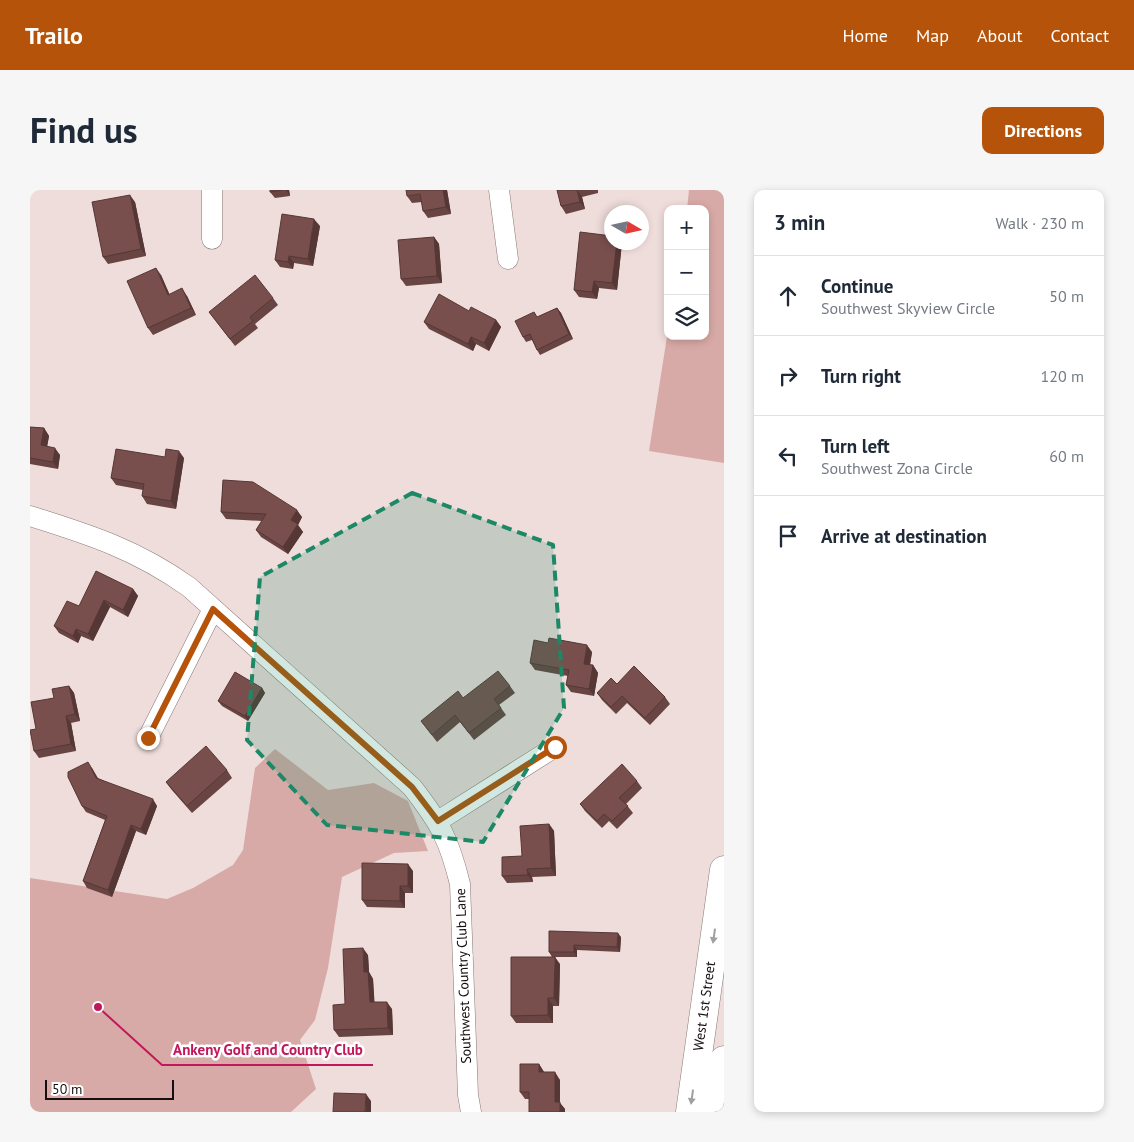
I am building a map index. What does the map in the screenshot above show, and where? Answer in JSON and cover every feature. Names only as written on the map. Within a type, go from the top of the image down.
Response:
[{"type":"main road","name":"West 1st Street","points":[[690,1112],[724,870]]},
{"type":"main road","name":"West 1st Street","points":[[717,1112],[724,1060]]},
{"type":"street","points":[[212,190],[212,239]]},
{"type":"street","points":[[499,190],[508,259]]},
{"type":"street","name":"Southwest Country Club Lane","points":[[30,516],[135,553],[176,578],[412,787],[438,821],[452,850],[460,884],[468,1095],[471,1112]]},
{"type":"street","points":[[148,738],[213,609]]},
{"type":"street","points":[[438,821],[555,747]]},
{"type":"highlighted area","points":[[412,493],[553,545],[564,708],[483,842],[327,825],[247,740],[260,577]]},
{"type":"shaded area","points":[[689,190],[724,190],[724,463],[649,451],[666,340],[709,340],[709,205],[687,205]]},
{"type":"shaded area","points":[[275,749],[328,790],[374,783],[408,801],[428,851],[394,853],[342,877],[328,968],[315,1020],[300,1040],[316,1089],[291,1112],[30,1112],[30,878],[167,899],[193,888],[233,865],[243,850],[255,768]]},
{"type":"building","points":[[406,190],[443,190],[446,207],[423,211],[420,194],[407,196]]},
{"type":"building","points":[[557,190],[577,190],[580,202],[561,206]]},
{"type":"building","points":[[130,195],[141,249],[103,257],[92,202]]},
{"type":"building","points":[[282,214],[314,219],[308,259],[289,256],[288,262],[275,260]]},
{"type":"building","points":[[580,232],[604,235],[604,250],[616,250],[612,283],[594,281],[592,292],[574,290]]},
{"type":"building","points":[[434,237],[437,276],[401,279],[398,240]]},
{"type":"building","points":[[156,268],[168,295],[182,288],[191,308],[148,328],[127,281]]},
{"type":"building","points":[[255,275],[273,298],[250,317],[253,321],[230,339],[209,312]]},
{"type":"building","points":[[439,294],[469,311],[471,307],[496,320],[484,343],[471,337],[468,344],[424,322]]},
{"type":"building","points":[[557,308],[569,334],[537,350],[530,334],[523,337],[515,321],[534,312],[537,317]]},
{"type":"building","points":[[30,427],[44,428],[41,445],[55,448],[53,462],[30,458]]},
{"type":"building","points":[[116,449],[165,457],[166,449],[179,451],[171,501],[142,496],[144,484],[111,478]]},
{"type":"building","points":[[223,480],[253,482],[297,510],[291,520],[298,524],[283,547],[256,530],[266,514],[221,512]]},
{"type":"building","points":[[96,571],[133,589],[123,610],[104,600],[88,634],[76,629],[73,636],[54,626],[67,601],[79,606]]},
{"type":"building","points":[[549,638],[587,645],[584,664],[593,665],[589,689],[566,685],[569,670],[530,663],[534,640],[548,643]]},
{"type":"building","points":[[634,666],[665,697],[645,718],[622,696],[611,707],[597,693],[611,678],[617,684]]},
{"type":"building","points":[[498,671],[510,686],[494,699],[501,708],[469,733],[455,715],[432,735],[421,721],[458,691],[463,698]]},
{"type":"building","points":[[235,672],[262,688],[245,716],[218,701]]},
{"type":"building","points":[[69,686],[75,714],[66,716],[71,744],[34,751],[30,730],[36,729],[31,702],[54,698],[52,689]]},
{"type":"building","points":[[206,746],[227,770],[187,806],[166,782]]},
{"type":"building","points":[[88,762],[96,778],[153,799],[141,829],[131,825],[108,890],[83,881],[107,816],[82,806],[68,777],[68,772]]},
{"type":"building","points":[[622,764],[637,781],[619,798],[628,806],[612,821],[604,814],[597,821],[580,804]]},
{"type":"building","points":[[549,824],[551,868],[527,869],[528,875],[502,876],[502,857],[522,856],[520,826]]},
{"type":"building","points":[[362,863],[408,864],[408,886],[400,886],[400,901],[362,900]]},
{"type":"building","points":[[549,931],[618,933],[617,947],[574,945],[574,952],[549,952]]},
{"type":"building","points":[[363,948],[364,972],[368,972],[370,1002],[387,1002],[388,1028],[334,1030],[333,1005],[345,1004],[343,949]]},
{"type":"building","points":[[511,957],[555,957],[554,998],[548,998],[548,1015],[511,1016]]},
{"type":"building","points":[[520,1064],[539,1064],[539,1072],[555,1072],[555,1102],[560,1102],[560,1112],[529,1112],[529,1092],[520,1092]]},
{"type":"building","points":[[334,1093],[366,1094],[365,1112],[333,1112]]},
{"type":"place","name":"Ankeny Golf and Country Club","points":[[98,1007]]},
{"type":"route","points":[[148,738],[213,609],[359,742],[412,787],[438,821],[555,747]]}]
